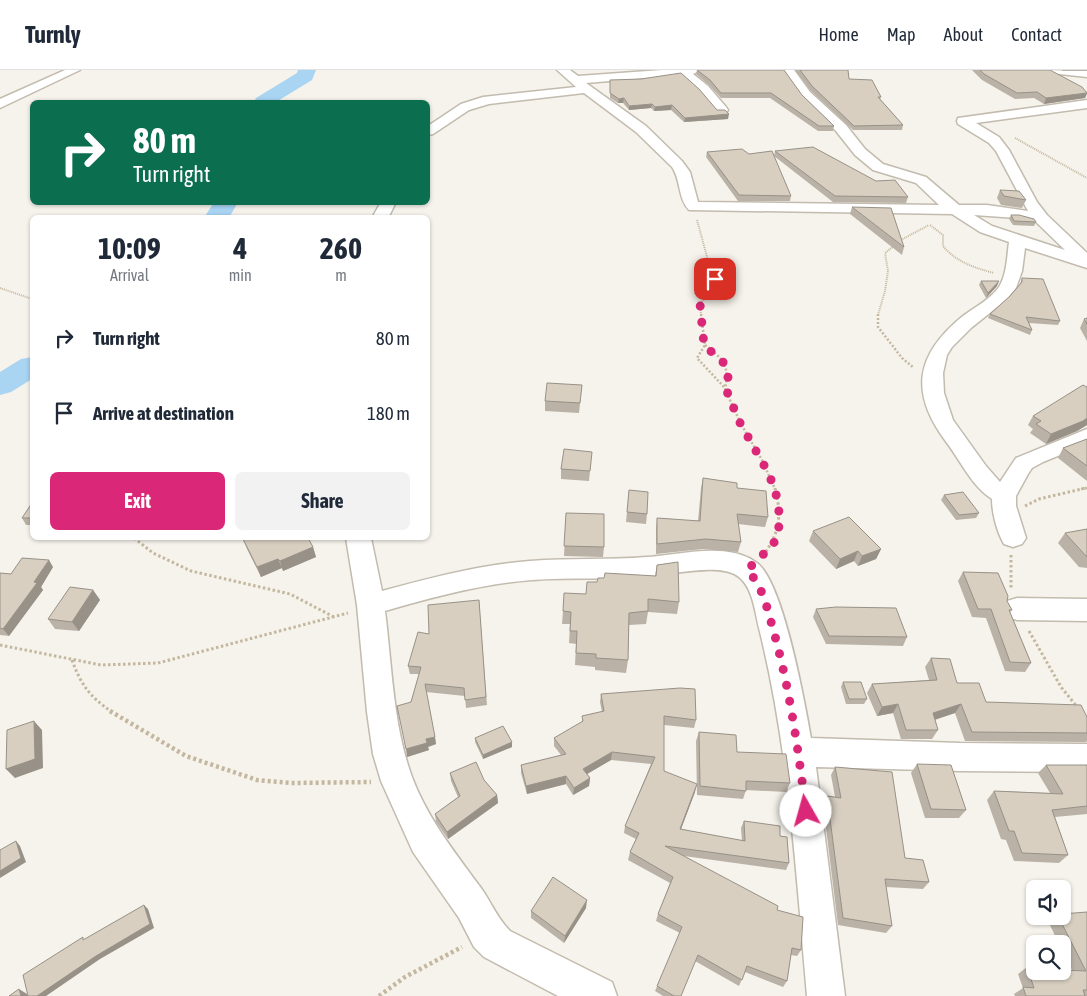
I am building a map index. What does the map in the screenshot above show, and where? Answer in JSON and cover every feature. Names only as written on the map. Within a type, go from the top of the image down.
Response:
[{"type":"street","points":[[0,104],[74,70]]},
{"type":"street","points":[[563,70],[580,85],[642,129],[677,164],[688,185],[690,204],[694,207],[707,209],[1001,211],[1041,218]]},
{"type":"street","points":[[788,70],[806,95],[840,128],[860,152],[874,164],[884,170],[921,180],[954,210],[986,229],[1056,254],[1087,262]]},
{"type":"street","points":[[1049,70],[1087,74]]},
{"type":"street","points":[[1049,70],[1078,86]]},
{"type":"street","points":[[430,130],[465,107],[486,100],[580,85],[689,71],[722,110]]},
{"type":"street","points":[[1087,104],[963,121],[994,140],[1002,150],[1030,204],[1041,218],[1087,262]]},
{"type":"street","points":[[1004,496],[986,483],[978,474],[965,451],[945,426],[938,409],[932,380],[936,357],[941,348],[972,318],[1003,294],[1009,286],[1018,240]]},
{"type":"street","points":[[1013,538],[1004,506],[1004,496],[1024,463],[1087,436]]},
{"type":"street","points":[[359,540],[372,605],[382,712],[389,754],[397,781],[425,840],[462,890],[487,934],[497,944],[598,996]]},
{"type":"street","points":[[372,605],[429,588],[516,572],[644,567],[713,561],[735,564],[747,570],[756,578],[764,598],[788,683],[798,752],[826,996]]},
{"type":"street","points":[[1016,609],[1087,610]]},
{"type":"street","points":[[798,752],[960,758],[1087,758]]},
{"type":"path","points":[[1015,138],[1053,161],[1087,178]]},
{"type":"path","points":[[694,207],[715,279],[713,290],[700,304],[704,345],[697,358],[726,389],[739,421],[769,474],[776,494],[780,518],[778,533],[773,545],[747,570]]},
{"type":"path","points":[[932,380],[902,358],[878,330],[877,321],[888,271],[885,254],[903,237],[946,218],[954,210]]},
{"type":"path","points":[[930,225],[943,235],[944,246],[955,257],[980,269],[1011,277]]},
{"type":"path","points":[[0,288],[30,297]]},
{"type":"path","points":[[704,345],[725,364],[728,377],[726,389]]},
{"type":"path","points":[[137,540],[166,561],[195,573],[290,594],[335,617]]},
{"type":"path","points":[[0,645],[101,665],[158,663],[335,617],[372,605]]},
{"type":"path","points":[[72,659],[79,680],[95,701],[128,723],[186,756],[257,780],[291,784],[397,781]]},
{"type":"path","points":[[379,996],[405,976],[487,934]]},
{"type":"building","points":[[697,70],[784,70],[802,95],[834,126],[819,126],[771,93],[721,93],[710,80]]},
{"type":"building","points":[[800,70],[848,70],[849,79],[872,80],[881,97],[878,97],[903,125],[854,126],[812,86]]},
{"type":"building","points":[[980,70],[1050,70],[1082,87],[1087,93],[1046,98],[1037,92],[1017,93]]},
{"type":"building","points":[[681,73],[699,89],[717,110],[725,110],[729,114],[685,118],[672,105],[655,107],[652,104],[629,106],[624,98],[619,99],[610,93],[610,80],[641,79]]},
{"type":"building","points":[[813,147],[876,181],[895,180],[908,197],[835,196],[775,151]]},
{"type":"building","points":[[742,149],[749,154],[772,151],[791,196],[739,195],[707,152]]},
{"type":"building","points":[[1000,190],[1019,191],[1026,200],[1004,196]]},
{"type":"building","points":[[852,207],[891,208],[904,247]]},
{"type":"building","points":[[1011,215],[1034,219],[1036,222],[1014,221]]},
{"type":"building","points":[[1022,278],[1043,279],[1060,321],[1026,317],[1032,330],[990,314],[1010,296],[1022,282]]},
{"type":"building","points":[[981,281],[999,281],[988,293]]},
{"type":"building","points":[[547,383],[582,385],[580,403],[545,401]]},
{"type":"building","points":[[1083,385],[1087,387],[1087,418],[1051,434],[1036,424],[1041,421],[1033,416]]},
{"type":"building","points":[[1087,439],[1087,466],[1063,448]]},
{"type":"building","points":[[564,449],[592,452],[590,471],[561,469]]},
{"type":"building","points":[[703,478],[737,483],[737,488],[766,491],[768,517],[737,514],[741,542],[706,539],[657,544],[657,518],[700,521]]},
{"type":"building","points":[[629,490],[648,492],[647,514],[627,512]]},
{"type":"building","points":[[963,492],[979,513],[959,515],[944,495]]},
{"type":"building","points":[[30,506],[30,518],[22,518]]},
{"type":"building","points":[[566,513],[604,514],[604,547],[564,546]]},
{"type":"building","points":[[849,517],[881,549],[862,556],[858,551],[840,559],[813,531]]},
{"type":"building","points":[[1087,529],[1087,557],[1065,533]]},
{"type":"building","points":[[244,540],[309,540],[313,547],[280,561],[278,559],[257,567]]},
{"type":"building","points":[[22,558],[49,560],[34,582],[37,583],[3,629],[0,628],[0,573],[11,574]]},
{"type":"building","points":[[678,562],[679,602],[648,599],[648,611],[629,613],[628,660],[596,658],[596,654],[576,653],[577,631],[570,631],[571,612],[563,611],[564,593],[586,594],[587,582],[597,582],[598,578],[604,578],[605,573],[656,576],[657,565]]},
{"type":"building","points":[[963,572],[998,573],[1008,596],[1007,601],[1012,610],[1009,610],[1031,663],[1010,662],[991,609],[978,609]]},
{"type":"building","points":[[70,587],[93,590],[72,622],[48,619]]},
{"type":"building","points":[[479,600],[486,697],[465,700],[464,688],[425,684],[435,737],[426,739],[427,743],[406,749],[397,706],[411,702],[421,667],[408,666],[418,632],[429,634],[428,605]]},
{"type":"building","points":[[836,607],[896,608],[907,637],[829,636],[816,609]]},
{"type":"building","points":[[931,658],[950,659],[957,683],[979,683],[986,702],[1081,705],[1087,717],[1087,733],[972,732],[961,704],[933,713],[938,730],[906,730],[898,704],[882,707],[872,684],[937,680]]},
{"type":"building","points":[[843,682],[861,682],[867,699],[849,699]]},
{"type":"building","points":[[680,688],[695,689],[696,720],[664,716],[664,771],[697,784],[680,829],[745,841],[744,821],[780,826],[780,836],[787,837],[789,863],[665,846],[778,906],[777,910],[803,917],[801,950],[792,948],[787,981],[747,966],[742,980],[698,955],[681,996],[674,996],[657,986],[682,927],[658,914],[673,877],[630,852],[639,833],[625,826],[655,757],[612,752],[583,769],[590,778],[574,788],[566,776],[526,786],[521,765],[566,754],[554,738],[583,721],[582,716],[604,711],[601,694]]},
{"type":"building","points":[[34,721],[35,759],[6,769],[7,730]]},
{"type":"building","points":[[503,726],[512,742],[483,755],[475,738]]},
{"type":"building","points":[[699,732],[736,735],[737,752],[786,754],[790,783],[746,781],[746,791],[700,786]]},
{"type":"building","points":[[476,762],[484,780],[497,795],[447,832],[435,814],[460,796],[450,773]]},
{"type":"building","points":[[917,764],[951,765],[966,810],[931,809]]},
{"type":"building","points":[[1046,765],[1087,765],[1087,806],[1052,810],[1068,855],[1022,853],[1014,831],[1009,831],[994,791],[1063,794]]},
{"type":"building","points":[[835,767],[892,772],[905,858],[923,860],[929,882],[885,879],[892,926],[843,918],[827,796],[841,798]]},
{"type":"building","points":[[16,841],[21,858],[0,871],[0,850]]},
{"type":"building","points":[[553,877],[587,900],[565,936],[531,911]]},
{"type":"building","points":[[144,905],[150,924],[96,956],[37,996],[28,996],[23,975],[83,937],[83,940]]},
{"type":"building","points":[[1087,912],[1087,990],[1083,990],[1085,996],[1026,996],[1023,987],[1034,988],[1031,980],[1071,980],[1071,970],[1086,971],[1071,942],[1071,935],[1068,935],[1063,925],[1071,925],[1071,913]]},
{"type":"building","points":[[19,989],[21,996],[9,996]]},
{"type":"waterway","points":[[266,100],[306,76],[307,70]]},
{"type":"waterway","points":[[218,215],[224,205]]},
{"type":"waterway","points":[[0,385],[30,367]]},
{"type":"route","points":[[715,279],[713,290],[700,304],[704,345],[721,359],[728,370],[726,389],[739,421],[769,474],[776,494],[780,518],[778,533],[773,545],[761,559],[747,570],[756,578],[764,598],[788,683],[806,811]]}]
